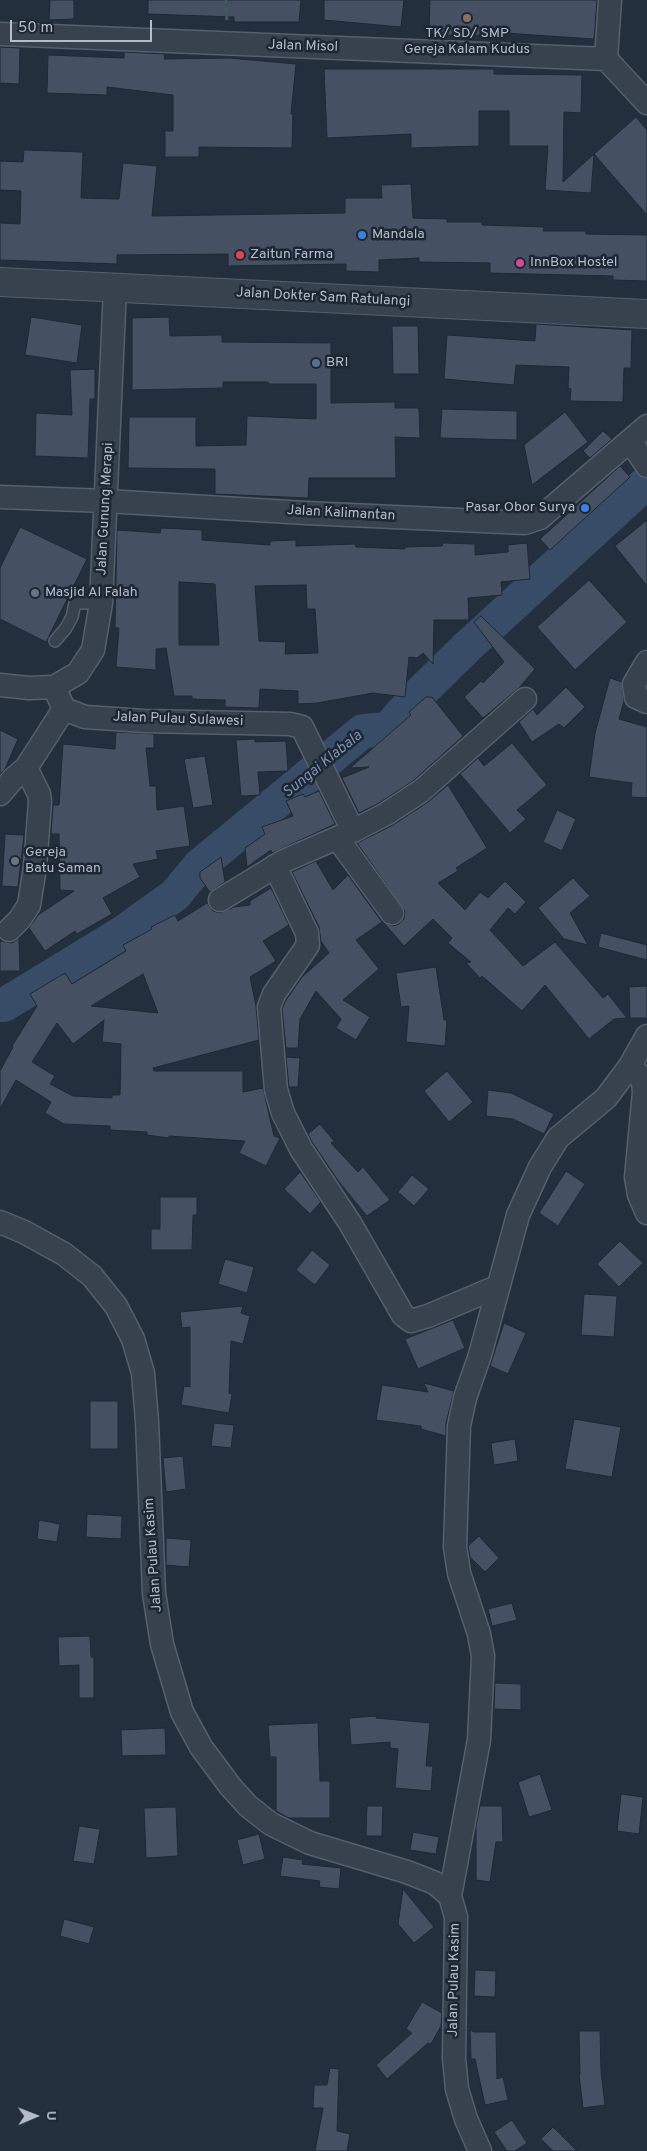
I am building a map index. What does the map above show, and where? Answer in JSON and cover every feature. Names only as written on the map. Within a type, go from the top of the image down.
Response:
[{"type":"street","points":[[610,0],[606,59],[647,104]]},
{"type":"street","name":"Jalan Misol","points":[[0,34],[606,59]]},
{"type":"street","name":"Jalan Dokter Sam Ratulangi","points":[[0,282],[647,314]]},
{"type":"street","name":"Jalan Gunung Merapi","points":[[0,685],[29,688],[54,687],[78,673],[93,650],[101,602],[115,288]]},
{"type":"street","name":"Jalan Kalimantan","points":[[0,498],[106,501],[525,523],[540,518],[647,426]]},
{"type":"street","points":[[630,442],[644,463]]},
{"type":"street","points":[[647,662],[634,684],[636,697],[647,702]]},
{"type":"street","points":[[0,794],[12,779],[26,768],[64,709],[54,687]]},
{"type":"street","points":[[220,900],[275,866],[345,835],[386,814],[420,791],[525,699]]},
{"type":"street","name":"Jalan Pulau Sulawesi","points":[[64,709],[86,717],[144,721],[290,724],[302,727],[332,786],[345,835]]},
{"type":"street","points":[[9,930],[29,906],[35,867],[40,802],[39,794],[26,768]]},
{"type":"street","points":[[345,835],[392,913]]},
{"type":"street","points":[[275,866],[307,933],[308,945],[274,994],[269,1007],[276,1090],[284,1113],[301,1149],[350,1223],[403,1315],[411,1321],[497,1288]]},
{"type":"street","points":[[450,1896],[479,1740],[483,1656],[479,1634],[459,1573],[455,1547],[459,1426],[465,1398],[480,1355],[518,1215],[540,1167],[558,1138],[606,1098],[630,1066],[647,1036]]},
{"type":"street","points":[[630,1066],[643,1082],[644,1092],[636,1177],[638,1195],[647,1213]]},
{"type":"street","name":"Jalan Pulau Kasim","points":[[0,1222],[24,1232],[64,1254],[92,1276],[116,1306],[133,1338],[143,1373],[154,1593],[162,1644],[182,1712],[201,1747],[230,1786],[248,1806],[271,1824],[310,1843],[407,1872],[435,1883],[450,1896],[456,1917],[454,2058],[457,2089],[466,2119],[480,2151]]},
{"type":"lane","points":[[56,641],[72,617],[75,603],[101,602]]},
{"type":"building","points":[[50,0],[74,0],[74,19],[49,20]]},
{"type":"building","points":[[148,0],[301,0],[299,22],[234,22],[234,17],[148,14]]},
{"type":"building","points":[[324,0],[404,0],[401,27],[324,20]]},
{"type":"building","points":[[430,0],[597,0],[594,39],[505,33],[505,36],[429,35]]},
{"type":"building","points":[[0,47],[20,48],[19,84],[0,83]]},
{"type":"building","points":[[124,52],[165,54],[164,59],[229,58],[296,64],[291,114],[293,114],[292,148],[199,147],[199,157],[165,157],[165,131],[173,131],[173,95],[107,87],[107,95],[47,93],[48,55],[124,58]]},
{"type":"building","points":[[324,69],[494,69],[494,74],[582,75],[581,113],[564,112],[563,182],[594,154],[591,193],[545,190],[548,146],[509,146],[509,111],[479,111],[479,146],[411,148],[411,134],[327,138]]},
{"type":"building","points":[[636,117],[647,130],[647,215],[594,154]]},
{"type":"building","points":[[24,150],[83,152],[81,198],[119,199],[123,163],[157,166],[152,216],[345,213],[345,198],[382,198],[381,185],[411,184],[413,218],[447,219],[447,222],[482,222],[482,225],[544,227],[543,231],[586,231],[586,234],[647,235],[647,281],[613,280],[613,276],[490,273],[490,263],[419,262],[419,258],[379,260],[379,272],[346,271],[346,264],[228,266],[228,254],[117,255],[117,264],[0,260],[0,223],[20,224],[21,191],[0,190],[0,161],[23,162]]},
{"type":"building","points":[[31,317],[82,325],[77,363],[25,355]]},
{"type":"building","points":[[169,317],[170,336],[222,335],[222,342],[331,343],[331,403],[395,402],[395,408],[419,408],[420,438],[395,437],[396,478],[309,478],[308,498],[215,494],[215,469],[128,468],[129,417],[196,417],[196,446],[246,445],[247,416],[316,419],[316,384],[223,382],[223,388],[132,390],[132,318]]},
{"type":"building","points":[[536,324],[632,330],[631,368],[624,368],[623,402],[570,401],[571,389],[568,388],[569,367],[516,365],[514,385],[444,379],[447,335],[535,341]]},
{"type":"building","points":[[392,326],[418,326],[419,374],[393,374]]},
{"type":"building","points":[[95,369],[95,399],[90,399],[88,458],[35,456],[36,413],[72,415],[70,370]]},
{"type":"building","points":[[442,409],[517,411],[517,440],[440,438]]},
{"type":"building","points":[[565,412],[588,442],[532,485],[524,445]]},
{"type":"building","points":[[603,431],[612,439],[590,458],[583,451]]},
{"type":"building","name":"Pasar Obor Surya","points":[[620,466],[630,477],[550,550],[540,539]]},
{"type":"building","points":[[647,520],[647,586],[615,546]]},
{"type":"building","name":"Masjid Al Falah","points":[[20,527],[87,559],[46,642],[0,619],[0,568]]},
{"type":"building","points":[[161,528],[202,530],[202,540],[270,545],[270,541],[296,540],[296,546],[355,544],[356,547],[405,549],[405,547],[442,546],[443,543],[475,544],[475,555],[508,552],[508,545],[527,543],[530,579],[501,582],[502,595],[468,598],[469,620],[434,620],[433,664],[423,653],[417,658],[409,657],[405,697],[373,693],[317,703],[298,704],[298,691],[260,689],[259,708],[225,707],[225,700],[192,699],[192,696],[174,696],[166,648],[156,649],[156,670],[116,667],[119,628],[115,628],[117,530],[160,533]],"holes":[[[179,582],[215,584],[219,645],[179,645]],[[306,585],[307,609],[315,609],[318,653],[285,654],[286,642],[259,641],[255,586]]]},
{"type":"building","points":[[589,580],[627,622],[575,670],[537,627]]},
{"type":"building","points":[[481,616],[535,669],[519,688],[483,718],[464,697],[481,681],[483,683],[504,662],[474,622]]},
{"type":"building","points":[[610,678],[622,682],[624,701],[619,719],[647,727],[647,798],[631,797],[632,783],[589,777],[595,733]]},
{"type":"building","points":[[566,687],[585,707],[564,728],[559,724],[532,742],[519,722],[533,709],[537,715]]},
{"type":"building","points":[[426,697],[432,697],[463,736],[413,781],[379,803],[359,813],[342,778],[369,767],[350,768],[411,715],[409,712]]},
{"type":"building","points":[[0,730],[18,739],[5,769],[0,774]]},
{"type":"building","points":[[116,732],[154,734],[154,748],[146,748],[150,786],[156,786],[157,810],[184,806],[190,846],[156,851],[158,859],[133,864],[140,877],[103,898],[112,914],[77,934],[75,931],[45,951],[29,928],[38,915],[74,891],[60,890],[59,834],[51,834],[53,805],[59,805],[63,744],[115,749]]},
{"type":"building","points":[[255,739],[255,742],[286,741],[288,771],[258,772],[260,795],[241,796],[236,740]]},
{"type":"building","points":[[512,743],[547,785],[517,810],[526,819],[510,833],[460,774],[478,758],[484,766]]},
{"type":"building","points":[[205,756],[213,805],[193,808],[184,759]]},
{"type":"building","points":[[448,785],[487,848],[456,868],[458,871],[438,883],[465,910],[480,892],[488,898],[505,881],[526,902],[515,914],[508,908],[490,930],[523,966],[555,942],[603,998],[608,994],[627,1018],[614,1019],[589,1039],[545,985],[522,1011],[482,976],[480,978],[466,963],[471,962],[448,943],[452,938],[433,919],[404,946],[383,922],[393,926],[399,924],[404,919],[405,911],[357,843],[393,825],[428,802]]},
{"type":"building","points":[[319,791],[335,824],[272,853],[271,850],[247,867],[245,848],[265,834],[262,827],[293,816],[286,801],[303,794],[305,797]]},
{"type":"building","points":[[557,810],[576,819],[562,851],[543,842]]},
{"type":"building","name":"Gereja Batu Saman","points":[[5,834],[24,835],[18,887],[2,886]]},
{"type":"building","points":[[221,857],[225,882],[210,892],[200,878],[200,872]]},
{"type":"building","points":[[316,861],[333,890],[348,875],[382,922],[356,940],[379,969],[343,1000],[370,1017],[356,1040],[336,1028],[341,1019],[316,991],[300,1019],[298,1048],[286,1048],[282,1009],[286,1000],[302,977],[329,953],[321,941],[319,927],[292,872]]},
{"type":"building","points":[[573,878],[590,896],[570,913],[588,945],[564,939],[538,908]]},
{"type":"building","points":[[271,888],[289,925],[263,941],[276,961],[250,977],[256,1006],[259,1040],[153,1068],[154,1071],[243,1071],[243,1092],[263,1088],[274,1136],[280,1138],[266,1166],[239,1153],[245,1141],[169,1136],[169,1138],[147,1135],[147,1132],[110,1130],[110,1126],[64,1124],[45,1113],[51,1102],[16,1080],[0,1109],[0,1071],[12,1046],[37,1006],[30,994],[65,973],[72,984],[126,951],[123,945],[152,929],[151,927],[175,915],[178,921],[207,903],[213,911],[220,913],[234,907],[250,905],[250,901]],"holes":[[[143,974],[158,1013],[91,1006]],[[104,1020],[102,1042],[121,1044],[120,1095],[112,1095],[112,1098],[73,1096],[50,1084],[55,1076],[32,1062],[57,1023],[73,1044]]]},
{"type":"building","points":[[601,933],[647,945],[647,960],[598,947]]},
{"type":"building","points":[[19,938],[20,971],[0,971],[0,941],[12,943]]},
{"type":"building","points":[[436,967],[444,1020],[447,1020],[445,1046],[406,1042],[409,1006],[401,1007],[396,973]]},
{"type":"building","points":[[647,986],[647,1018],[630,1018],[629,987]]},
{"type":"building","points":[[286,1057],[300,1058],[298,1087],[289,1087]]},
{"type":"building","points":[[447,1071],[473,1102],[449,1122],[424,1091]]},
{"type":"building","points":[[488,1090],[511,1093],[554,1114],[544,1134],[513,1119],[486,1116]]},
{"type":"building","points":[[320,1124],[334,1141],[331,1143],[358,1172],[363,1167],[390,1200],[367,1216],[339,1182],[312,1142],[308,1134]]},
{"type":"building","points":[[566,1171],[585,1184],[558,1226],[539,1213]]},
{"type":"building","points":[[300,1172],[321,1202],[310,1214],[284,1189]]},
{"type":"building","points":[[412,1175],[429,1189],[414,1206],[398,1192]]},
{"type":"building","points":[[160,1197],[197,1197],[197,1215],[193,1215],[192,1250],[151,1250],[151,1229],[160,1229]]},
{"type":"building","points":[[620,1241],[643,1263],[619,1287],[597,1264]]},
{"type":"building","points":[[312,1250],[330,1265],[315,1285],[296,1270]]},
{"type":"building","points":[[225,1259],[254,1267],[247,1293],[218,1284]]},
{"type":"building","points":[[584,1294],[617,1296],[614,1337],[581,1335]]},
{"type":"building","points":[[243,1306],[241,1313],[250,1316],[243,1344],[231,1341],[229,1393],[232,1394],[229,1413],[181,1405],[184,1386],[190,1387],[190,1327],[182,1328],[180,1312]]},
{"type":"building","points":[[453,1320],[465,1348],[418,1369],[405,1339]]},
{"type":"building","points":[[504,1323],[526,1333],[508,1374],[490,1366]]},
{"type":"building","points":[[424,1383],[454,1391],[446,1423],[446,1436],[421,1429],[421,1426],[376,1420],[382,1385],[428,1392]]},
{"type":"building","points":[[90,1401],[118,1401],[118,1449],[90,1449]]},
{"type":"building","points":[[574,1419],[621,1427],[612,1477],[565,1469]]},
{"type":"building","points":[[214,1423],[234,1425],[231,1448],[211,1446]]},
{"type":"building","points":[[515,1439],[518,1461],[494,1465],[491,1443]]},
{"type":"building","points":[[183,1456],[186,1489],[166,1492],[163,1458]]},
{"type":"building","points":[[87,1514],[122,1516],[121,1539],[86,1537]]},
{"type":"building","points":[[39,1520],[60,1524],[57,1542],[37,1539]]},
{"type":"building","points":[[479,1536],[499,1558],[485,1572],[470,1557],[468,1546]]},
{"type":"building","points":[[166,1538],[191,1540],[189,1567],[166,1565]]},
{"type":"building","points":[[512,1603],[517,1620],[492,1626],[488,1609]]},
{"type":"building","points":[[90,1636],[91,1657],[94,1658],[94,1698],[79,1698],[79,1665],[59,1666],[58,1637]]},
{"type":"building","points":[[495,1683],[521,1684],[521,1710],[494,1709]]},
{"type":"building","points":[[376,1716],[376,1718],[430,1723],[426,1766],[433,1766],[431,1791],[395,1788],[398,1749],[390,1748],[390,1742],[351,1745],[349,1718]]},
{"type":"building","points":[[318,1723],[320,1781],[330,1781],[330,1818],[289,1818],[276,1811],[276,1757],[270,1757],[268,1725]]},
{"type":"building","points":[[165,1728],[166,1755],[122,1756],[121,1730]]},
{"type":"building","points":[[540,1774],[552,1810],[529,1817],[518,1782]]},
{"type":"building","points":[[621,1794],[643,1797],[639,1834],[617,1831]]},
{"type":"building","points":[[367,1806],[383,1806],[382,1836],[366,1836]]},
{"type":"building","points":[[480,1806],[502,1806],[503,1842],[496,1842],[490,1882],[476,1880],[476,1826]]},
{"type":"building","points":[[176,1807],[178,1856],[146,1858],[144,1808]]},
{"type":"building","points":[[79,1826],[100,1829],[94,1864],[73,1861]]},
{"type":"building","points":[[413,1832],[439,1837],[436,1854],[410,1850]]},
{"type":"building","points":[[259,1834],[265,1859],[243,1865],[237,1840]]},
{"type":"building","points":[[283,1857],[303,1860],[302,1864],[341,1868],[339,1889],[319,1887],[320,1881],[280,1876]]},
{"type":"building","points":[[403,1889],[434,1927],[414,1943],[398,1924]]},
{"type":"building","points":[[64,1919],[94,1927],[89,1944],[60,1936]]},
{"type":"building","points":[[475,1970],[496,1971],[495,1997],[474,1996]]},
{"type":"building","points":[[422,2002],[442,2013],[441,2026],[431,2044],[428,2043],[387,2079],[376,2065],[412,2033],[406,2029]]},
{"type":"building","points":[[470,2030],[474,2032],[496,2032],[497,2079],[503,2077],[508,2100],[485,2105],[475,2059],[471,2059]]},
{"type":"building","points":[[579,2031],[600,2031],[601,2071],[605,2105],[583,2108],[579,2074]]},
{"type":"building","points":[[330,2068],[339,2069],[337,2131],[350,2134],[347,2151],[315,2151],[323,2108],[313,2108],[314,2085],[327,2085]]},
{"type":"building","points":[[512,2120],[527,2143],[515,2151],[507,2151],[494,2132]]},
{"type":"building","points":[[553,2127],[577,2151],[553,2151],[541,2139]]},
{"type":"waterway","name":"Sungai Klabala","points":[[0,1005],[4,1005],[122,933],[175,895],[199,866],[363,731],[388,729],[415,698],[467,647],[647,482]]},
{"type":"place","name":"TK/ SD/ SMP Gereja Kalam Kudus","points":[[467,18]]},
{"type":"place","name":"Mandala","points":[[362,235]]},
{"type":"place","name":"Zaitun Farma","points":[[240,255]]},
{"type":"place","name":"InnBox Hostel","points":[[520,263]]},
{"type":"place","name":"BRI","points":[[316,363]]},
{"type":"place","name":"Pasar Obor Surya","points":[[585,508]]},
{"type":"place","name":"Masjid Al Falah","points":[[35,593]]},
{"type":"place","name":"Gereja Batu Saman","points":[[15,861]]}]
